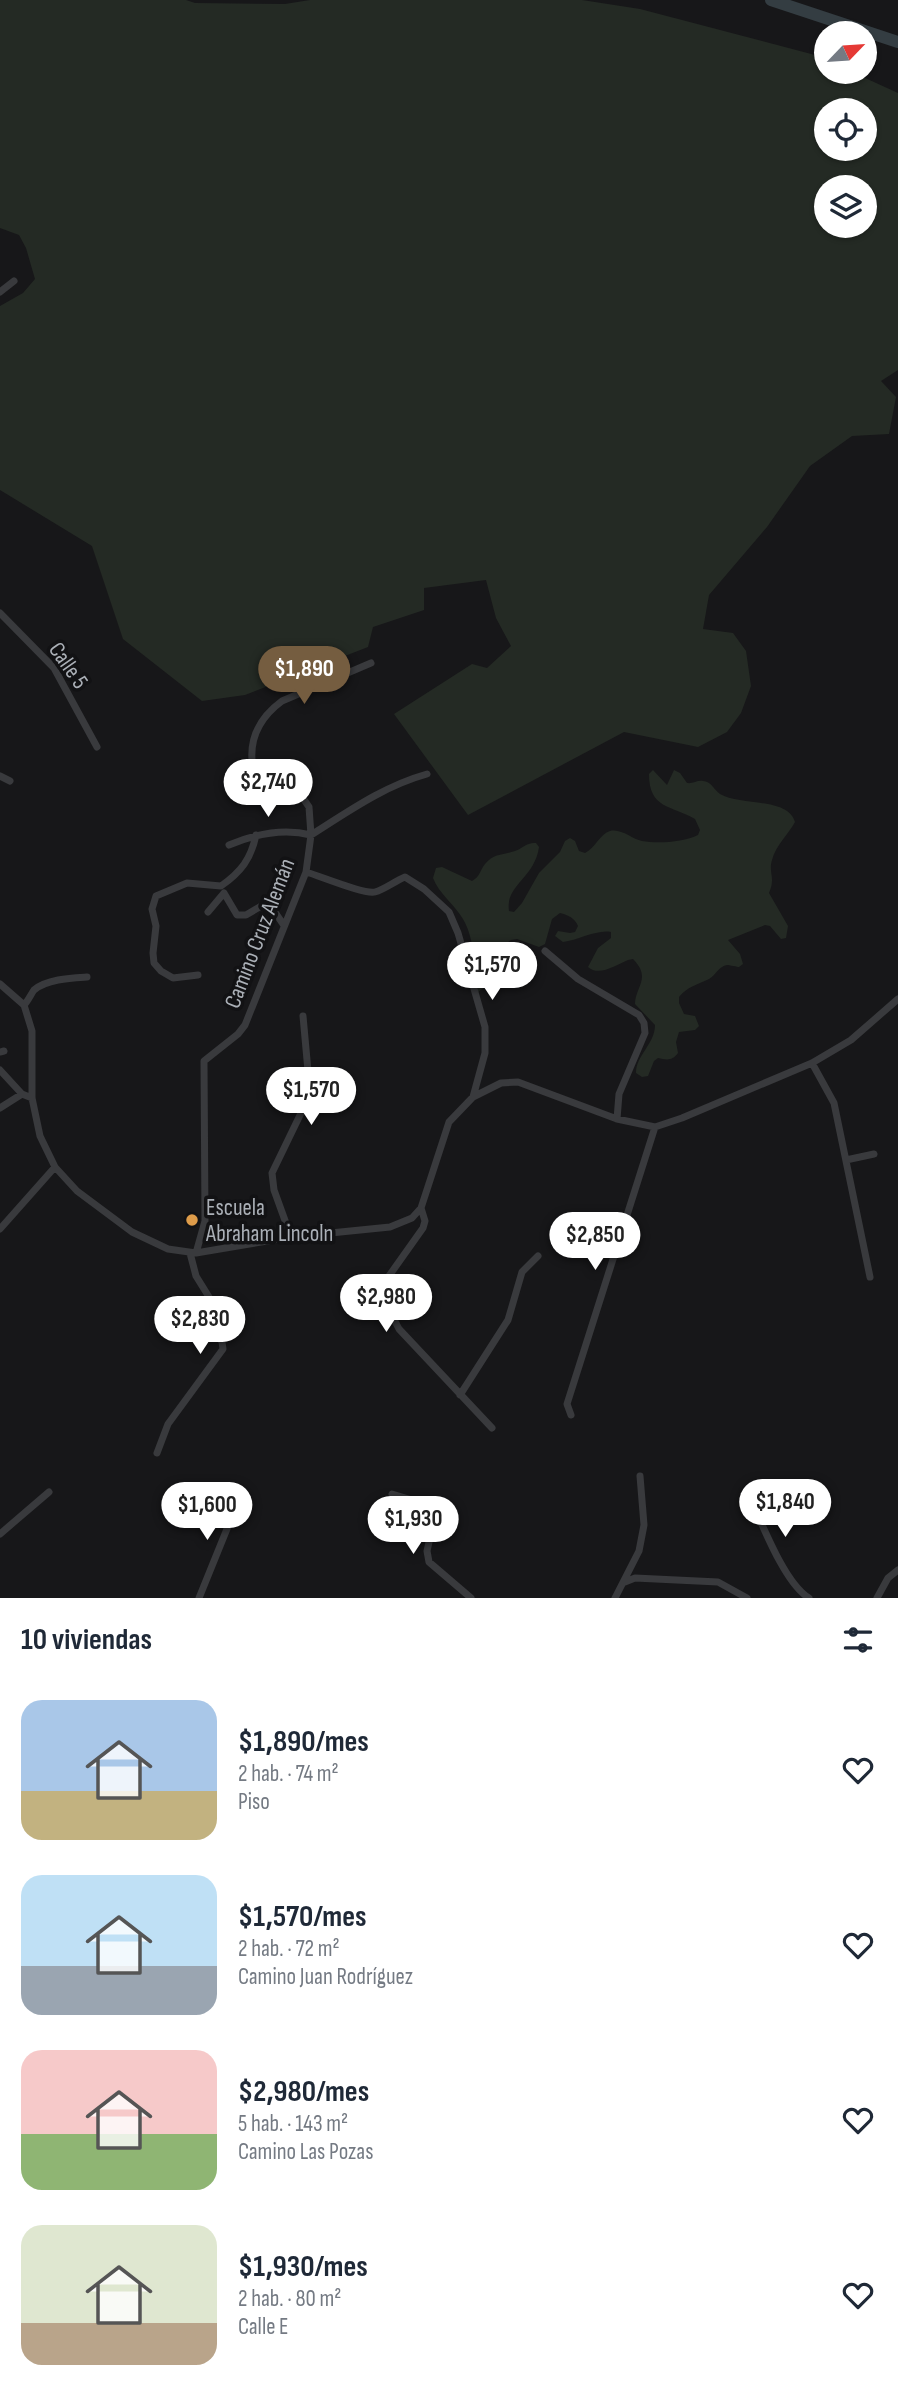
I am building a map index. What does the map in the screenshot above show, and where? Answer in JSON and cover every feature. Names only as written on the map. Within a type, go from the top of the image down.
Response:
[{"type":"street","points":[[0,292],[14,281]]},
{"type":"street","name":"Calle 5","points":[[0,613],[54,668],[97,747]]},
{"type":"street","name":"Camino Cruz Alemán","points":[[193,1253],[205,1221],[204,1061],[238,1034],[245,1025],[306,872],[311,835],[309,807],[288,776],[274,768],[253,768],[253,737],[270,710],[282,701],[371,663]]},
{"type":"street","points":[[229,845],[256,835],[293,830],[311,835],[401,781],[427,774]]},
{"type":"street","points":[[0,776],[10,781]]},
{"type":"street","points":[[198,975],[173,978],[154,963],[156,926],[152,909],[156,896],[187,883],[221,886],[245,867],[253,852],[256,835]]},
{"type":"street","points":[[306,872],[342,883],[363,893],[374,893],[405,877],[424,889],[449,912],[458,933],[485,1027],[485,1053],[473,1097]]},
{"type":"street","points":[[208,912],[224,893],[237,915],[246,915],[268,902],[283,925]]},
{"type":"street","points":[[545,951],[578,979],[639,1015],[644,1023],[645,1033],[619,1094],[617,1119]]},
{"type":"street","points":[[24,1005],[34,991],[70,978],[87,977]]},
{"type":"street","points":[[0,984],[24,1005],[32,1031],[32,1098],[40,1136],[55,1167],[77,1191],[132,1232],[168,1250],[193,1253],[291,1237],[390,1227],[412,1218],[421,1209],[449,1122],[473,1097],[501,1083],[518,1082],[617,1119],[654,1126],[682,1118],[812,1063],[851,1041],[898,999]]},
{"type":"street","points":[[291,1237],[274,1190],[272,1173],[302,1111],[308,1071],[303,1016]]},
{"type":"street","points":[[812,1063],[834,1103],[870,1277]]},
{"type":"street","points":[[0,1070],[22,1094],[32,1098]]},
{"type":"street","points":[[0,1108],[22,1094]]},
{"type":"street","points":[[571,1415],[567,1404],[654,1126]]},
{"type":"street","points":[[846,1160],[874,1154]]},
{"type":"street","points":[[0,1229],[55,1167]]},
{"type":"street","points":[[421,1209],[425,1221],[423,1228],[379,1290],[400,1329],[492,1428]]},
{"type":"street","points":[[157,1453],[168,1424],[223,1349],[222,1342],[209,1322],[209,1297],[196,1276],[193,1253]]},
{"type":"street","points":[[460,1395],[508,1320],[522,1272],[538,1256]]},
{"type":"street","points":[[615,1598],[639,1552],[645,1525],[640,1476]]},
{"type":"street","points":[[0,1534],[49,1492]]},
{"type":"street","points":[[748,1493],[786,1571],[801,1593],[809,1598]]},
{"type":"street","points":[[392,1494],[432,1506],[436,1510],[426,1551],[429,1562],[471,1598]]},
{"type":"street","points":[[199,1598],[231,1519],[245,1506]]},
{"type":"street","points":[[877,1598],[888,1578],[898,1570]]},
{"type":"street","points":[[625,1582],[635,1578],[718,1582],[747,1598]]},
{"type":"shaded area","points":[[0,0],[186,0],[195,3],[285,4],[310,0],[582,0],[640,9],[814,55],[814,84],[877,83],[898,93],[898,370],[881,381],[896,397],[889,434],[852,436],[810,466],[767,527],[709,595],[703,629],[733,633],[746,651],[751,686],[741,713],[727,732],[698,747],[624,732],[468,815],[394,714],[472,664],[487,668],[511,646],[496,618],[486,580],[424,588],[424,610],[373,627],[368,647],[245,695],[202,701],[123,639],[92,546],[0,490],[0,306],[23,293],[35,279],[26,248],[19,235],[0,228]]},
{"type":"shaded area","points":[[653,770],[667,785],[674,770],[680,773],[687,783],[706,781],[720,794],[729,798],[783,809],[791,814],[795,822],[776,850],[771,864],[772,883],[769,893],[788,926],[786,938],[781,939],[770,926],[765,925],[728,940],[740,954],[743,964],[739,967],[724,966],[711,978],[682,993],[679,1003],[684,1014],[695,1016],[699,1026],[695,1030],[679,1032],[676,1042],[678,1053],[669,1059],[658,1058],[648,1076],[642,1077],[636,1073],[637,1067],[652,1038],[655,1025],[635,1004],[642,977],[639,966],[633,959],[597,971],[588,967],[598,948],[611,938],[611,932],[600,932],[563,942],[555,936],[558,931],[575,932],[578,926],[571,917],[560,913],[552,919],[545,944],[539,947],[517,939],[511,940],[480,961],[485,970],[486,986],[478,992],[467,928],[433,878],[436,868],[442,867],[472,881],[492,858],[536,843],[539,847],[536,858],[511,894],[509,911],[514,912],[539,873],[570,838],[575,841],[579,851],[585,853],[610,831],[618,831],[642,841],[656,842],[678,841],[698,835],[700,830],[695,819],[657,800],[650,785],[649,774]]},
{"type":"waterway","points":[[771,0],[898,42]]},
{"type":"place","name":"Escuela Abraham Lincoln","points":[[192,1220]]}]
